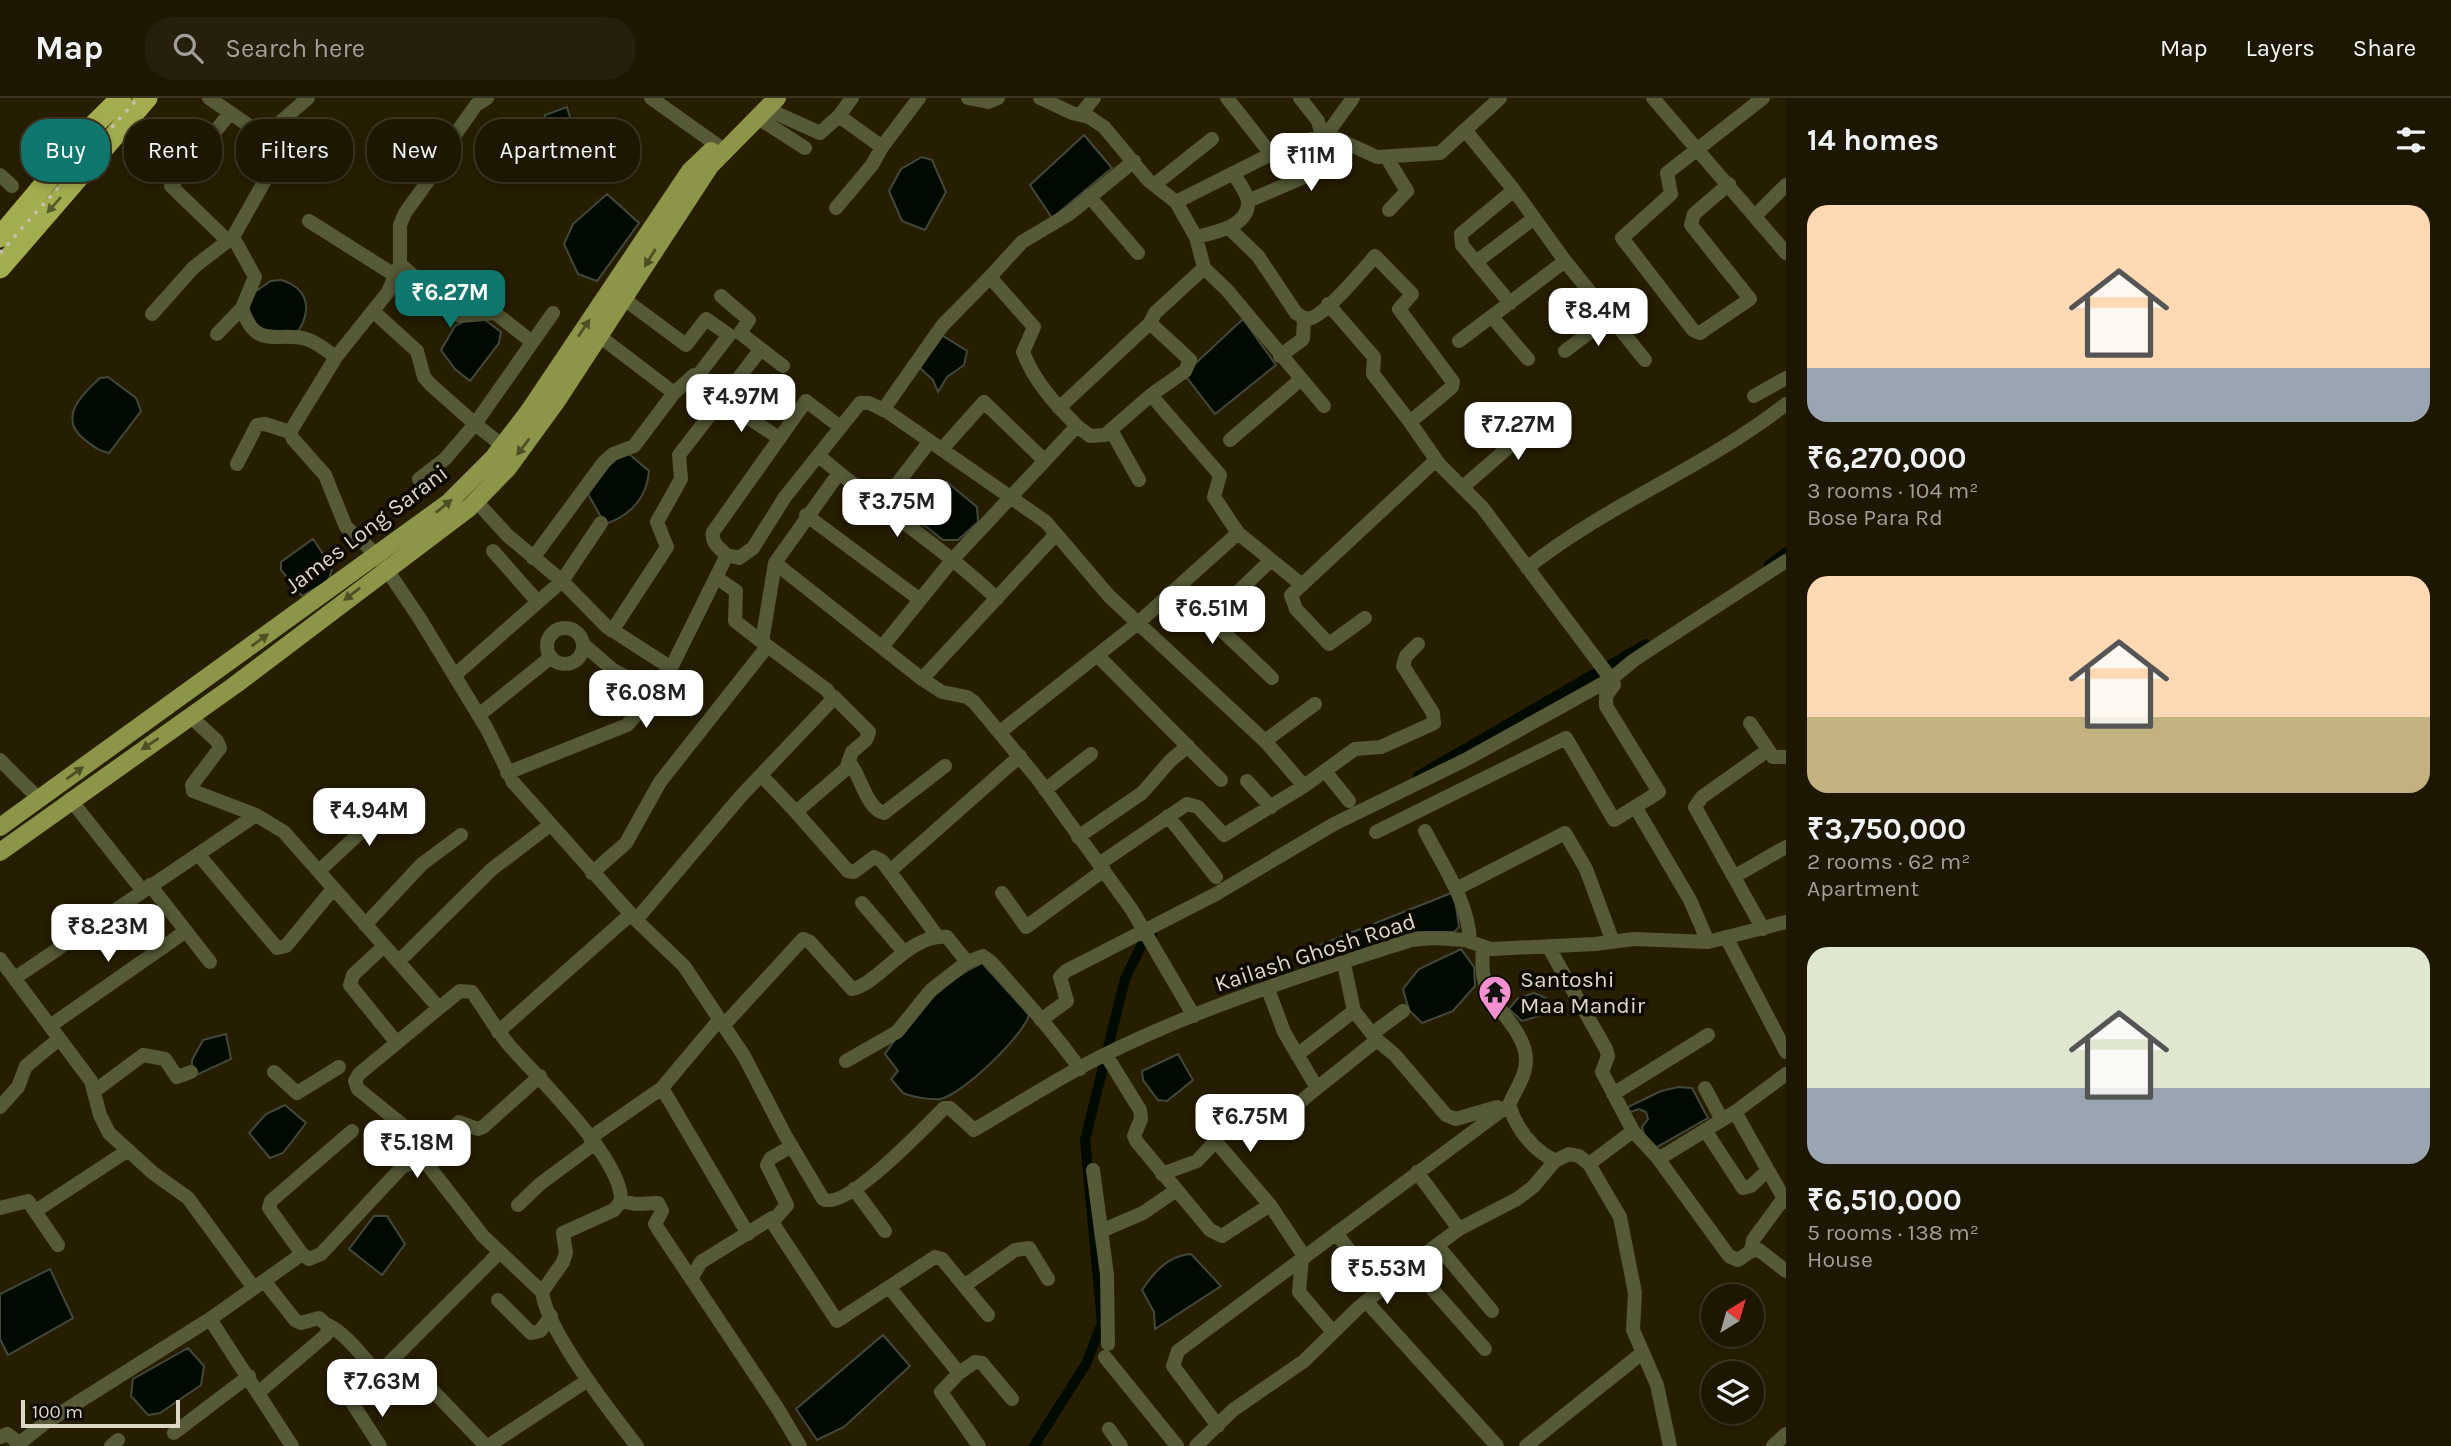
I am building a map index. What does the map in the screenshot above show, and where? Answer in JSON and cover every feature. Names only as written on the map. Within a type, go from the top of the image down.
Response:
[{"type":"highway","points":[[0,237],[121,98]]},
{"type":"highway","points":[[0,268],[147,98]]},
{"type":"main road","name":"James Long Sarani","points":[[0,827],[189,691],[382,563],[448,503],[503,446],[690,171],[767,106]]},
{"type":"main road","points":[[0,852],[195,713],[382,563],[477,501],[508,468],[536,429],[709,166],[767,106]]},
{"type":"main road","points":[[189,691],[195,713]]},
{"type":"street","points":[[209,98],[238,119]]},
{"type":"street","points":[[284,119],[308,98]]},
{"type":"street","points":[[290,432],[336,357],[374,312],[398,270],[400,225],[405,213],[441,163],[452,139],[477,105],[487,98]]},
{"type":"street","points":[[651,98],[718,145]]},
{"type":"street","points":[[767,106],[820,133],[839,116],[852,98]]},
{"type":"street","points":[[836,208],[872,165],[882,147],[919,98]]},
{"type":"street","points":[[968,98],[988,102],[998,98]]},
{"type":"street","points":[[1040,98],[1088,117],[1104,127],[1154,185],[1176,202],[1196,237],[1203,268],[1227,290],[1300,380],[1324,405]]},
{"type":"street","points":[[1080,115],[1094,98]]},
{"type":"street","points":[[1227,98],[1271,154]]},
{"type":"street","points":[[1300,98],[1318,121],[1324,135],[1345,142],[1360,152],[1387,158],[1440,153],[1500,98]]},
{"type":"street","points":[[1176,202],[1271,154],[1324,135],[1353,98]]},
{"type":"street","points":[[1653,98],[1786,253]]},
{"type":"street","points":[[1729,184],[1694,214],[1691,225],[1750,299],[1700,333],[1693,330],[1622,238],[1671,194],[1667,173],[1763,98]]},
{"type":"street","points":[[767,106],[805,148]]},
{"type":"street","points":[[217,334],[242,307],[255,277],[230,239],[171,186],[230,113]]},
{"type":"street","points":[[839,116],[882,147]]},
{"type":"street","points":[[1465,130],[1514,190],[1564,261],[1645,360]]},
{"type":"street","points":[[1154,185],[1212,139]]},
{"type":"street","points":[[1248,201],[1306,176],[1345,142]]},
{"type":"street","points":[[1387,158],[1407,191],[1389,210]]},
{"type":"street","points":[[883,410],[942,326],[1022,242],[1069,214],[1134,161]]},
{"type":"street","points":[[1196,237],[1230,229],[1247,208],[1248,201],[1233,173]]},
{"type":"street","points":[[0,175],[12,186]]},
{"type":"street","points":[[152,314],[194,267],[230,239],[262,182]]},
{"type":"street","points":[[1755,216],[1786,186]]},
{"type":"street","points":[[1510,303],[1462,245],[1461,234],[1514,190]]},
{"type":"street","points":[[1089,196],[1138,253]]},
{"type":"street","points":[[1476,262],[1533,219]]},
{"type":"street","points":[[309,221],[398,270],[460,316],[495,313],[532,342]]},
{"type":"street","points":[[1230,229],[1258,256],[1296,313],[1304,318],[1311,318],[1328,304],[1375,256],[1412,294],[1399,309],[1453,382],[1452,387],[1410,422]]},
{"type":"street","points":[[1460,341],[1564,261]]},
{"type":"street","points":[[1059,408],[1150,323],[1155,313],[1203,268]]},
{"type":"street","points":[[990,277],[1034,327],[1023,352],[1028,365],[1059,408],[1090,436],[1105,435],[1185,370],[1190,360],[1150,323]]},
{"type":"street","points":[[722,296],[749,320],[740,333],[783,366]]},
{"type":"street","points":[[624,299],[686,345],[706,319],[729,335],[696,378]]},
{"type":"street","points":[[1328,304],[1374,357],[1373,374],[1436,460],[1482,507],[1611,679],[1614,685],[1606,696],[1606,706],[1659,792],[1614,820],[1566,738],[1376,832]]},
{"type":"street","points":[[242,307],[246,320],[257,332],[274,340],[306,339],[336,357]]},
{"type":"street","points":[[374,312],[417,351],[424,377],[430,384],[503,446]]},
{"type":"street","points":[[419,479],[445,459],[475,424],[553,313]]},
{"type":"street","points":[[1492,317],[1528,359]]},
{"type":"street","points":[[1565,351],[1610,317]]},
{"type":"street","points":[[1280,356],[1303,339],[1304,318]]},
{"type":"street","points":[[598,335],[674,393]]},
{"type":"street","points":[[612,631],[667,547],[657,522],[681,479],[679,455],[761,349]]},
{"type":"street","points":[[533,558],[604,461],[634,446],[690,376],[779,438]]},
{"type":"street","points":[[1754,396],[1786,378]]},
{"type":"street","points":[[1230,440],[1300,380]]},
{"type":"street","points":[[1151,395],[1220,475],[1214,496],[1238,533],[1301,585]]},
{"type":"street","points":[[839,426],[806,401],[713,532],[712,539],[716,546],[727,555],[739,558],[753,548],[785,497],[819,456],[839,426],[860,403],[869,403],[936,445],[1046,522],[1109,596],[1265,741],[1304,786]]},
{"type":"street","points":[[880,506],[936,445],[984,402],[1044,460]]},
{"type":"street","points":[[1527,568],[1565,538],[1672,477],[1786,404]]},
{"type":"street","points":[[1463,487],[1550,411]]},
{"type":"street","points":[[237,464],[260,423],[290,432]]},
{"type":"street","points":[[882,647],[919,599],[1008,496],[1077,426]]},
{"type":"street","points":[[1111,430],[1139,481]]},
{"type":"street","points":[[290,432],[325,475],[346,527],[382,563],[455,675],[508,773],[592,873],[684,967],[744,1056],[823,1199],[830,1203],[855,1189],[885,1231]]},
{"type":"street","points":[[819,456],[880,506],[953,559],[996,599]]},
{"type":"street","points":[[1365,618],[1336,642],[1324,642],[1292,604],[1291,595],[1436,460]]},
{"type":"street","points":[[592,873],[625,843],[660,782],[764,645],[775,563],[806,515],[839,473]]},
{"type":"street","points":[[477,501],[597,618],[664,665],[673,664],[727,555]]},
{"type":"street","points":[[806,515],[919,599]]},
{"type":"street","points":[[455,675],[562,582],[601,523]]},
{"type":"street","points":[[1000,732],[1138,623],[1238,533]]},
{"type":"street","points":[[922,679],[1056,534]]},
{"type":"street","points":[[493,551],[538,602]]},
{"type":"street","points":[[1209,620],[1270,561]]},
{"type":"street","points":[[1041,1020],[1067,1001],[1060,977],[1062,974],[1147,937],[1334,824],[1611,679],[1634,660],[1786,561]]},
{"type":"street","points":[[775,563],[922,679],[942,692],[967,697],[1000,732],[1101,867],[1194,1016]]},
{"type":"street","points":[[717,578],[736,591],[734,621],[834,697],[869,732],[866,740],[852,752],[850,763],[796,812]]},
{"type":"street","points":[[1177,588],[1272,678]]},
{"type":"street","points":[[551,657],[567,664],[582,653],[581,640],[597,618]]},
{"type":"street","points":[[508,773],[627,725],[651,699],[652,691],[613,670],[572,630],[554,632],[548,639],[551,657]]},
{"type":"street","points":[[1002,893],[1026,927],[1168,816],[1193,804],[1224,835],[1304,786],[1355,749],[1381,747],[1434,723],[1433,713],[1403,666],[1406,656],[1418,644]]},
{"type":"street","points":[[1098,656],[1221,780]]},
{"type":"street","points":[[479,715],[551,657]]},
{"type":"street","points":[[498,1031],[633,917],[761,775],[817,719],[834,697]]},
{"type":"street","points":[[1265,741],[1315,704]]},
{"type":"street","points":[[195,713],[220,748],[192,785],[193,791],[256,815],[284,832],[439,1007]]},
{"type":"street","points":[[1750,723],[1773,757],[1786,757]]},
{"type":"street","points":[[1079,837],[1135,799],[1188,746]]},
{"type":"street","points":[[1763,929],[1695,807],[1702,797],[1768,750]]},
{"type":"street","points":[[1045,789],[1091,754]]},
{"type":"street","points":[[890,872],[1020,756]]},
{"type":"street","points":[[0,760],[39,799]]},
{"type":"street","points":[[850,763],[861,778],[872,806],[884,814],[945,766]]},
{"type":"street","points":[[1325,771],[1349,801]]},
{"type":"street","points":[[761,775],[848,872],[854,872],[874,857],[890,872],[937,936]]},
{"type":"street","points":[[1247,781],[1271,807]]},
{"type":"street","points":[[1409,787],[1419,811]]},
{"type":"street","points":[[71,799],[210,962]]},
{"type":"street","points":[[319,871],[396,799]]},
{"type":"street","points":[[1636,808],[1690,900],[1707,942]]},
{"type":"street","points":[[15,978],[256,815]]},
{"type":"street","points":[[1168,816],[1216,877]]},
{"type":"street","points":[[398,962],[492,869],[550,825]]},
{"type":"street","points":[[1218,1426],[1177,1371],[1173,1359],[1178,1351],[1507,1106],[1522,1080],[1525,1052],[1486,986],[1470,924],[1456,890],[1425,831]]},
{"type":"street","points":[[1456,890],[1565,832],[1586,869],[1613,942]]},
{"type":"street","points":[[365,925],[422,864],[461,835]]},
{"type":"street","points":[[1735,876],[1786,847]]},
{"type":"street","points":[[198,853],[277,948],[286,946],[333,889]]},
{"type":"street","points":[[862,903],[904,952]]},
{"type":"street","name":"Kailash Ghosh Road","points":[[855,1189],[944,1108],[950,1108],[974,1130],[1106,1055],[1194,1016],[1411,940],[1433,938],[1476,944],[1490,949],[1670,939],[1707,942],[1786,922]]},
{"type":"street","points":[[50,1026],[186,931]]},
{"type":"street","points":[[518,1205],[592,1141],[662,1088],[721,1022],[803,939],[810,942],[852,989],[904,952],[937,936],[947,937],[967,962]]},
{"type":"street","points":[[1726,937],[1786,1052]]},
{"type":"street","points":[[384,946],[353,975],[350,985],[397,1043]]},
{"type":"street","points":[[1548,946],[1606,1049],[1608,1056],[1602,1072],[1633,1131],[1657,1157],[1729,1256],[1738,1260],[1751,1251],[1768,1254],[1786,1271]]},
{"type":"street","points":[[846,1061],[897,1032],[931,990],[967,962],[983,956],[1053,1031],[1080,1069]]},
{"type":"street","points":[[0,959],[96,1090],[100,1115],[109,1133],[127,1151],[188,1198],[260,1285],[295,1320],[301,1323],[319,1318],[340,1331],[378,1376],[394,1387],[412,1369],[487,1446],[588,1380]]},
{"type":"street","points":[[1344,964],[1354,1011],[1446,1115],[1456,1119],[1507,1106]]},
{"type":"street","points":[[355,1081],[359,1074],[439,1007],[465,989],[472,992],[498,1031],[540,1076],[592,1141],[619,1188],[621,1201],[614,1210],[563,1233],[566,1253],[563,1262],[542,1292]]},
{"type":"street","points":[[1268,989],[1284,1032],[1317,1088]]},
{"type":"street","points":[[1297,1055],[1354,1011]]},
{"type":"street","points":[[1268,1129],[1403,1011]]},
{"type":"street","points":[[1613,1094],[1708,1035]]},
{"type":"street","points":[[0,1107],[18,1087],[26,1066],[59,1039]]},
{"type":"street","points":[[96,1090],[143,1055],[165,1059],[177,1077],[191,1072]]},
{"type":"street","points":[[1106,1055],[1140,1110],[1141,1119],[1133,1136],[1175,1191],[1216,1235],[1229,1232],[1270,1205]]},
{"type":"street","points":[[274,1072],[297,1093],[336,1064],[355,1081],[358,1088],[430,1148]]},
{"type":"street","points":[[1657,1157],[1728,1116],[1786,1074]]},
{"type":"street","points":[[352,1131],[269,1205],[302,1254],[309,1259],[321,1254],[402,1167],[420,1160],[459,1122],[478,1129],[483,1128],[540,1076]]},
{"type":"street","points":[[662,1088],[748,1234]]},
{"type":"street","points":[[1705,1088],[1728,1116],[1785,1200],[1753,1240],[1751,1251]]},
{"type":"street","points":[[1507,1106],[1516,1125],[1533,1146],[1555,1161]]},
{"type":"street","points":[[1705,1130],[1743,1188],[1751,1186],[1767,1171]]},
{"type":"street","points":[[1589,1164],[1633,1131]]},
{"type":"street","points":[[1162,1174],[1197,1161],[1217,1143],[1270,1205],[1303,1257],[1299,1292],[1333,1332]]},
{"type":"street","points":[[692,1277],[701,1262],[748,1234],[787,1205],[767,1165],[771,1158],[792,1146]]},
{"type":"street","points":[[37,1210],[127,1151]]},
{"type":"street","points":[[1196,1446],[1233,1410],[1304,1361],[1366,1301],[1411,1265],[1459,1229],[1517,1199],[1533,1187],[1555,1161],[1569,1154],[1579,1156],[1589,1164],[1620,1217],[1635,1293],[1632,1324],[1657,1385],[1670,1446]]},
{"type":"street","points":[[420,1160],[427,1164],[474,1226],[542,1292],[551,1316],[588,1380],[637,1446]]},
{"type":"street","points":[[1093,1170],[1107,1275],[1106,1350],[1177,1446]]},
{"type":"street","points":[[1417,1172],[1459,1229]]},
{"type":"street","points":[[1101,1231],[1143,1213],[1175,1191]]},
{"type":"street","points":[[0,1208],[23,1200],[37,1210],[58,1245]]},
{"type":"street","points":[[621,1201],[635,1204],[658,1203],[662,1211],[655,1224],[800,1446]]},
{"type":"street","points":[[772,1218],[837,1321],[935,1257],[942,1259],[988,1315]]},
{"type":"street","points":[[1336,1233],[1380,1290]]},
{"type":"street","points":[[1437,1245],[1492,1311]]},
{"type":"street","points":[[964,1286],[1015,1250],[1029,1248],[1048,1279]]},
{"type":"street","points":[[380,1446],[352,1405],[352,1401],[500,1252]]},
{"type":"street","points":[[0,1437],[6,1434],[17,1444],[260,1285],[302,1254]]},
{"type":"street","points":[[1411,1265],[1485,1349]]},
{"type":"street","points":[[888,1287],[959,1373]]},
{"type":"street","points":[[498,1300],[531,1333],[540,1331],[551,1316]]},
{"type":"street","points":[[1366,1301],[1497,1446]]},
{"type":"street","points":[[209,1319],[249,1376],[292,1446]]},
{"type":"street","points":[[259,1392],[326,1335],[328,1325]]},
{"type":"street","points":[[1527,1446],[1642,1353]]},
{"type":"street","points":[[979,1446],[941,1392],[959,1373],[975,1362],[982,1363],[1012,1399]]},
{"type":"street","points":[[174,1433],[249,1376]]},
{"type":"street","points":[[1109,1429],[1121,1446]]},
{"type":"street","points":[[1773,1446],[1786,1434]]},
{"type":"shaded area","points":[[567,107],[570,119],[544,119],[545,115]]},
{"type":"shaded area","points":[[1084,135],[1112,168],[1052,218],[1030,185]]},
{"type":"shaded area","points":[[922,157],[932,160],[946,192],[925,230],[902,221],[889,191],[901,169]]},
{"type":"shaded area","points":[[607,194],[639,223],[597,281],[578,274],[564,244],[573,224]]},
{"type":"shaded area","points":[[281,280],[298,289],[306,303],[304,319],[295,336],[264,333],[248,316],[250,295],[271,281]]},
{"type":"shaded area","points":[[477,314],[501,332],[499,343],[470,381],[455,369],[441,350],[455,326]]},
{"type":"shaded area","points":[[1243,319],[1276,365],[1215,414],[1184,374]]},
{"type":"shaded area","points":[[940,334],[967,351],[964,365],[947,377],[938,392],[933,380],[919,367]]},
{"type":"shaded area","points":[[108,377],[136,398],[141,411],[109,453],[93,446],[77,432],[72,416],[86,392],[100,378]]},
{"type":"shaded area","points":[[629,454],[649,471],[645,490],[629,511],[605,524],[588,494],[616,456]]},
{"type":"shaded area","points":[[947,482],[977,507],[978,522],[958,540],[943,540],[913,516],[926,495]]},
{"type":"shaded area","points":[[313,539],[332,567],[329,580],[302,596],[281,570],[281,562]]},
{"type":"shaded area","points":[[1454,892],[1459,927],[1454,932],[1414,932],[1321,971],[1320,945]]},
{"type":"shaded area","points":[[1461,949],[1474,967],[1475,986],[1453,1011],[1422,1023],[1409,1010],[1403,989],[1419,969]]},
{"type":"shaded area","points":[[982,963],[1029,1015],[1024,1024],[1004,1050],[950,1095],[931,1099],[903,1093],[891,1079],[898,1071],[885,1054],[928,1002],[954,979]]},
{"type":"shaded area","points":[[1534,993],[1546,998],[1547,1006],[1542,1015],[1522,1021],[1509,1009],[1518,998]]},
{"type":"shaded area","points":[[226,1034],[231,1059],[192,1077],[192,1060],[203,1040]]},
{"type":"shaded area","points":[[1178,1054],[1193,1080],[1167,1101],[1158,1100],[1143,1080],[1142,1071]]},
{"type":"shaded area","points":[[1678,1087],[1692,1088],[1708,1118],[1655,1148],[1644,1135],[1642,1127],[1648,1119],[1646,1112],[1639,1109],[1630,1112],[1626,1108],[1661,1091]]},
{"type":"shaded area","points":[[285,1105],[306,1123],[283,1153],[270,1158],[249,1133],[266,1114]]},
{"type":"shaded area","points":[[374,1216],[387,1216],[405,1244],[382,1275],[349,1249]]},
{"type":"shaded area","points":[[1191,1254],[1221,1286],[1155,1329],[1154,1312],[1142,1290],[1169,1261]]},
{"type":"shaded area","points":[[50,1269],[73,1318],[8,1355],[0,1339],[0,1294]]},
{"type":"shaded area","points":[[883,1335],[910,1366],[844,1427],[817,1440],[796,1409]]},
{"type":"shaded area","points":[[188,1348],[204,1366],[201,1385],[160,1413],[148,1415],[131,1396],[133,1379]]},
{"type":"waterway","points":[[1769,565],[1786,552]]},
{"type":"waterway","points":[[1418,776],[1646,644]]},
{"type":"waterway","points":[[1034,1446],[1086,1364],[1102,1323],[1085,1140],[1125,979],[1142,944],[1152,935]]},
{"type":"railway","points":[[0,253],[138,98]]},
{"type":"place","name":"Santoshi Maa Mandir","points":[[1495,1022]]}]
